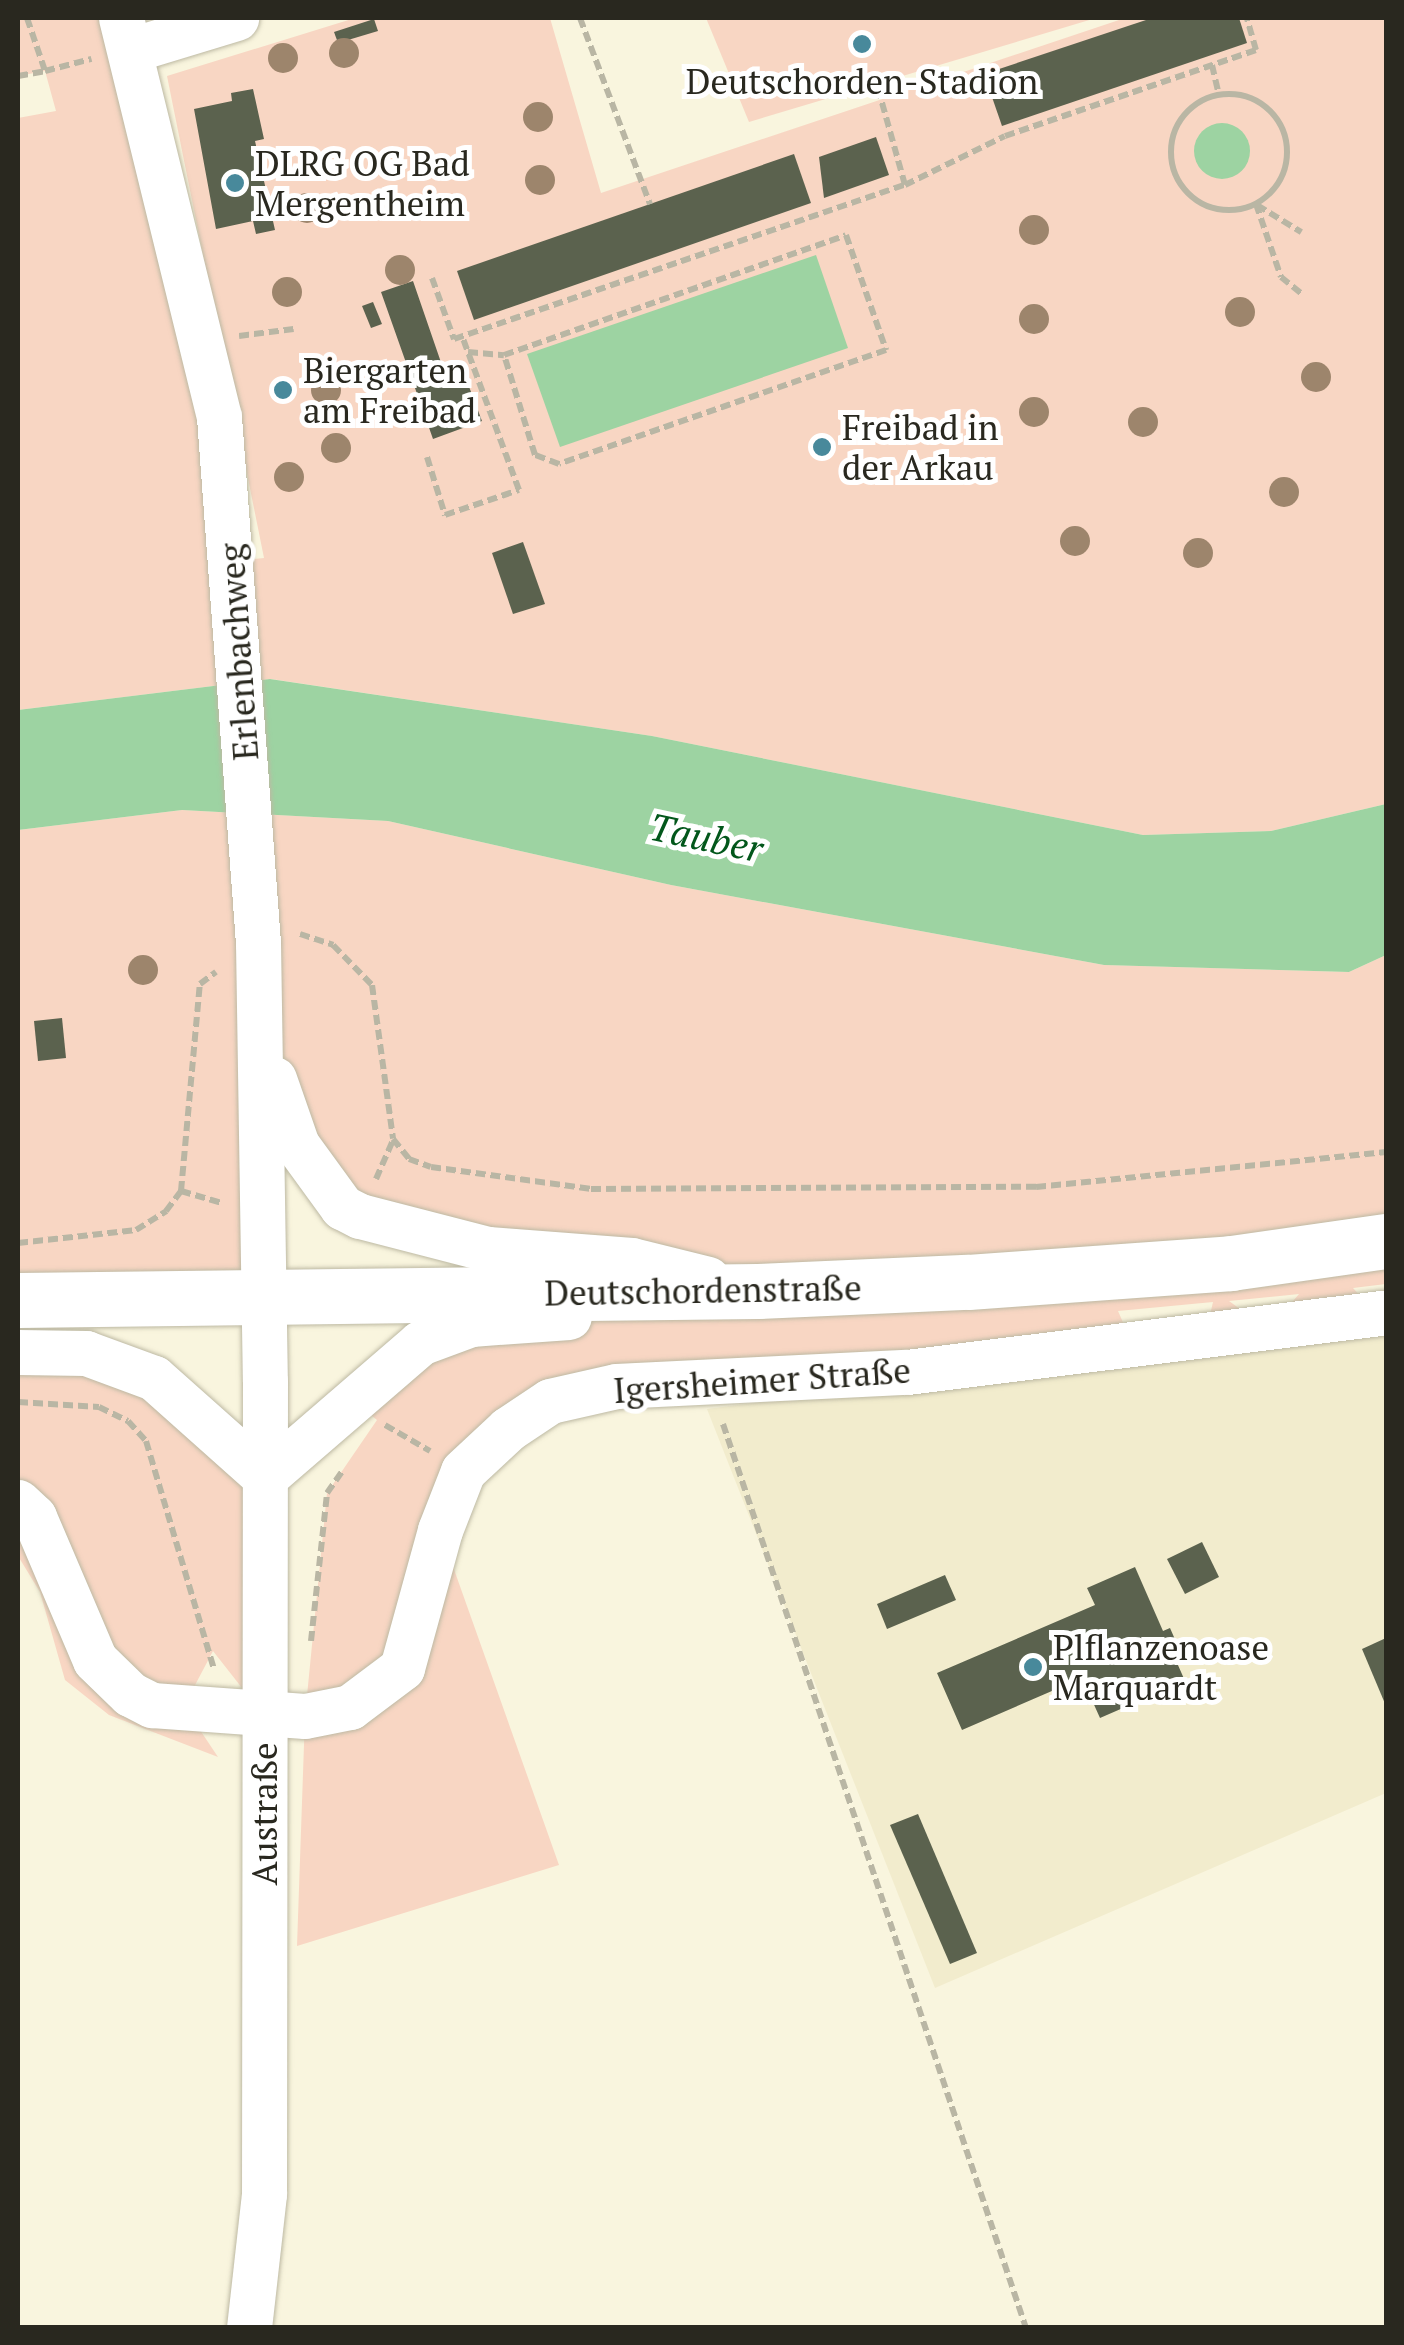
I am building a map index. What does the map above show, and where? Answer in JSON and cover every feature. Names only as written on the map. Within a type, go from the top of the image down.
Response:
[{"type":"street","points":[[126,34],[236,18]]},
{"type":"street","name":"Erlenbachweg","points":[[126,34],[219,417],[256,920],[265,1299]]},
{"type":"street","points":[[260,1040],[297,1145],[342,1207],[360,1216],[488,1249],[632,1260],[758,1291]]},
{"type":"street","name":"Deutschordenstraße","points":[[18,1300],[758,1291],[1231,1263],[1386,1241]]},
{"type":"street","points":[[18,1352],[86,1354],[154,1378],[266,1477],[420,1342],[471,1324],[648,1312],[758,1291]]},
{"type":"street","name":"Austraße","points":[[249,2328],[264,2194],[265,1299]]},
{"type":"street","name":"Igersheimer Straße","points":[[18,1502],[34,1518],[95,1660],[114,1681],[152,1705],[264,1716],[350,1708],[402,1668],[440,1530],[463,1471],[508,1429],[550,1402],[616,1386],[907,1372],[1386,1312]]},
{"type":"path","points":[[28,18],[45,71]]},
{"type":"path","points":[[580,18],[650,204]]},
{"type":"path","points":[[432,278],[454,339],[905,186],[1005,136],[1256,50],[1247,18]]},
{"type":"path","points":[[18,76],[45,71],[126,34]]},
{"type":"path","points":[[1212,65],[1219,95]]},
{"type":"path","points":[[874,74],[905,186]]},
{"type":"path","points":[[1219,95],[1255,100],[1281,125],[1287,161],[1282,179],[1256,204],[1237,210],[1198,202],[1174,171],[1170,151],[1184,114],[1219,95]]},
{"type":"path","points":[[1256,204],[1301,232]]},
{"type":"path","points":[[1256,204],[1281,276],[1302,293]]},
{"type":"path","points":[[468,352],[504,355],[846,235],[886,350],[559,464],[535,455],[504,355]]},
{"type":"path","points":[[222,338],[294,329]]},
{"type":"path","points":[[427,457],[445,515],[519,490],[462,336]]},
{"type":"path","points":[[18,1242],[136,1230],[166,1210],[181,1192],[200,984],[256,920],[332,946],[372,985],[393,1139],[409,1159],[430,1167],[591,1189],[1036,1187],[1386,1152]]},
{"type":"path","points":[[708,1380],[1026,2328]]},
{"type":"path","points":[[18,1402],[100,1407],[128,1421],[146,1441],[212,1650],[216,1710]]},
{"type":"path","points":[[377,1420],[463,1471]]},
{"type":"path","points":[[310,1647],[328,1493],[347,1465]]},
{"type":"shaded area","name":"Freibad in der Arkau","points":[[18,18],[121,18],[234,561],[264,558],[167,76],[355,18],[550,18],[601,193],[1125,18],[1386,18],[1386,804],[1271,831],[1143,835],[652,736],[271,679],[18,710],[18,118],[56,111],[45,71],[18,76]]},
{"type":"shaded area","name":"Deutschorden-Stadion","points":[[706,18],[1096,18],[749,122]]},
{"type":"shaded area","points":[[182,810],[388,821],[671,885],[1104,965],[1349,972],[1386,955],[1386,1284],[1353,1288],[1362,1298],[550,1401],[440,1530],[559,1865],[297,1946],[305,1716],[327,1493],[377,1420],[352,1400],[420,1343],[648,1312],[360,1216],[262,1044],[265,1299],[18,1300],[18,830]],"holes":[[[1299,1294],[1288,1307],[1240,1309],[1229,1301]],[[1213,1302],[1210,1315],[1125,1327],[1118,1311]]]},
{"type":"shaded area","points":[[1386,1324],[1386,1793],[935,1988],[707,1409]]},
{"type":"shaded area","points":[[18,1352],[86,1353],[265,1477],[264,1716],[213,1651],[184,1706],[218,1757],[109,1715],[65,1680],[40,1592],[18,1556]]},
{"type":"water","points":[[1222,123],[1242,131],[1250,151],[1242,171],[1222,179],[1202,171],[1194,151],[1202,131]]},
{"type":"water","points":[[816,255],[848,348],[560,447],[527,354]]},
{"type":"water","name":"Tauber","points":[[270,679],[652,736],[1143,835],[1271,831],[1386,804],[1386,955],[1349,972],[1104,965],[671,885],[388,821],[182,810],[18,830],[18,710]]},
{"type":"building","points":[[1152,18],[1239,18],[1247,43],[1002,126],[984,74]]},
{"type":"building","points":[[374,19],[378,31],[338,43],[334,32]]},
{"type":"building","name":"DLRG OG Bad Mergentheim","points":[[253,89],[264,139],[255,141],[275,230],[256,234],[253,221],[216,229],[194,109],[232,101],[231,93]]},
{"type":"building","points":[[876,137],[889,175],[824,198],[819,157]]},
{"type":"building","points":[[794,154],[811,203],[474,320],[457,271]]},
{"type":"building","points":[[413,281],[445,374],[462,368],[482,421],[433,439],[381,292]]},
{"type":"building","points":[[373,302],[382,324],[371,328],[362,306]]},
{"type":"building","points":[[523,542],[545,604],[513,614],[492,553]]},
{"type":"building","points":[[62,1018],[66,1058],[38,1061],[34,1021]]},
{"type":"building","points":[[1202,1542],[1219,1577],[1185,1594],[1167,1559]]},
{"type":"building","points":[[1135,1567],[1163,1631],[1170,1628],[1181,1653],[1174,1656],[1185,1681],[1100,1718],[1082,1678],[962,1730],[937,1673],[1095,1605],[1087,1588]]},
{"type":"building","points":[[945,1575],[956,1600],[887,1629],[877,1604]]},
{"type":"building","points":[[1386,1638],[1386,1706],[1362,1649]]},
{"type":"building","points":[[918,1814],[977,1953],[950,1964],[890,1825]]},
{"type":"place","name":"Deutschorden-Stadion","points":[[862,44]]},
{"type":"place","name":"DLRG OG Bad Mergentheim","points":[[235,183]]},
{"type":"place","name":"Biergarten am Freibad","points":[[283,390]]},
{"type":"place","name":"Freibad in der Arkau","points":[[822,447]]},
{"type":"place","name":"Plflanzenoase Marquardt","points":[[1033,1667]]}]
